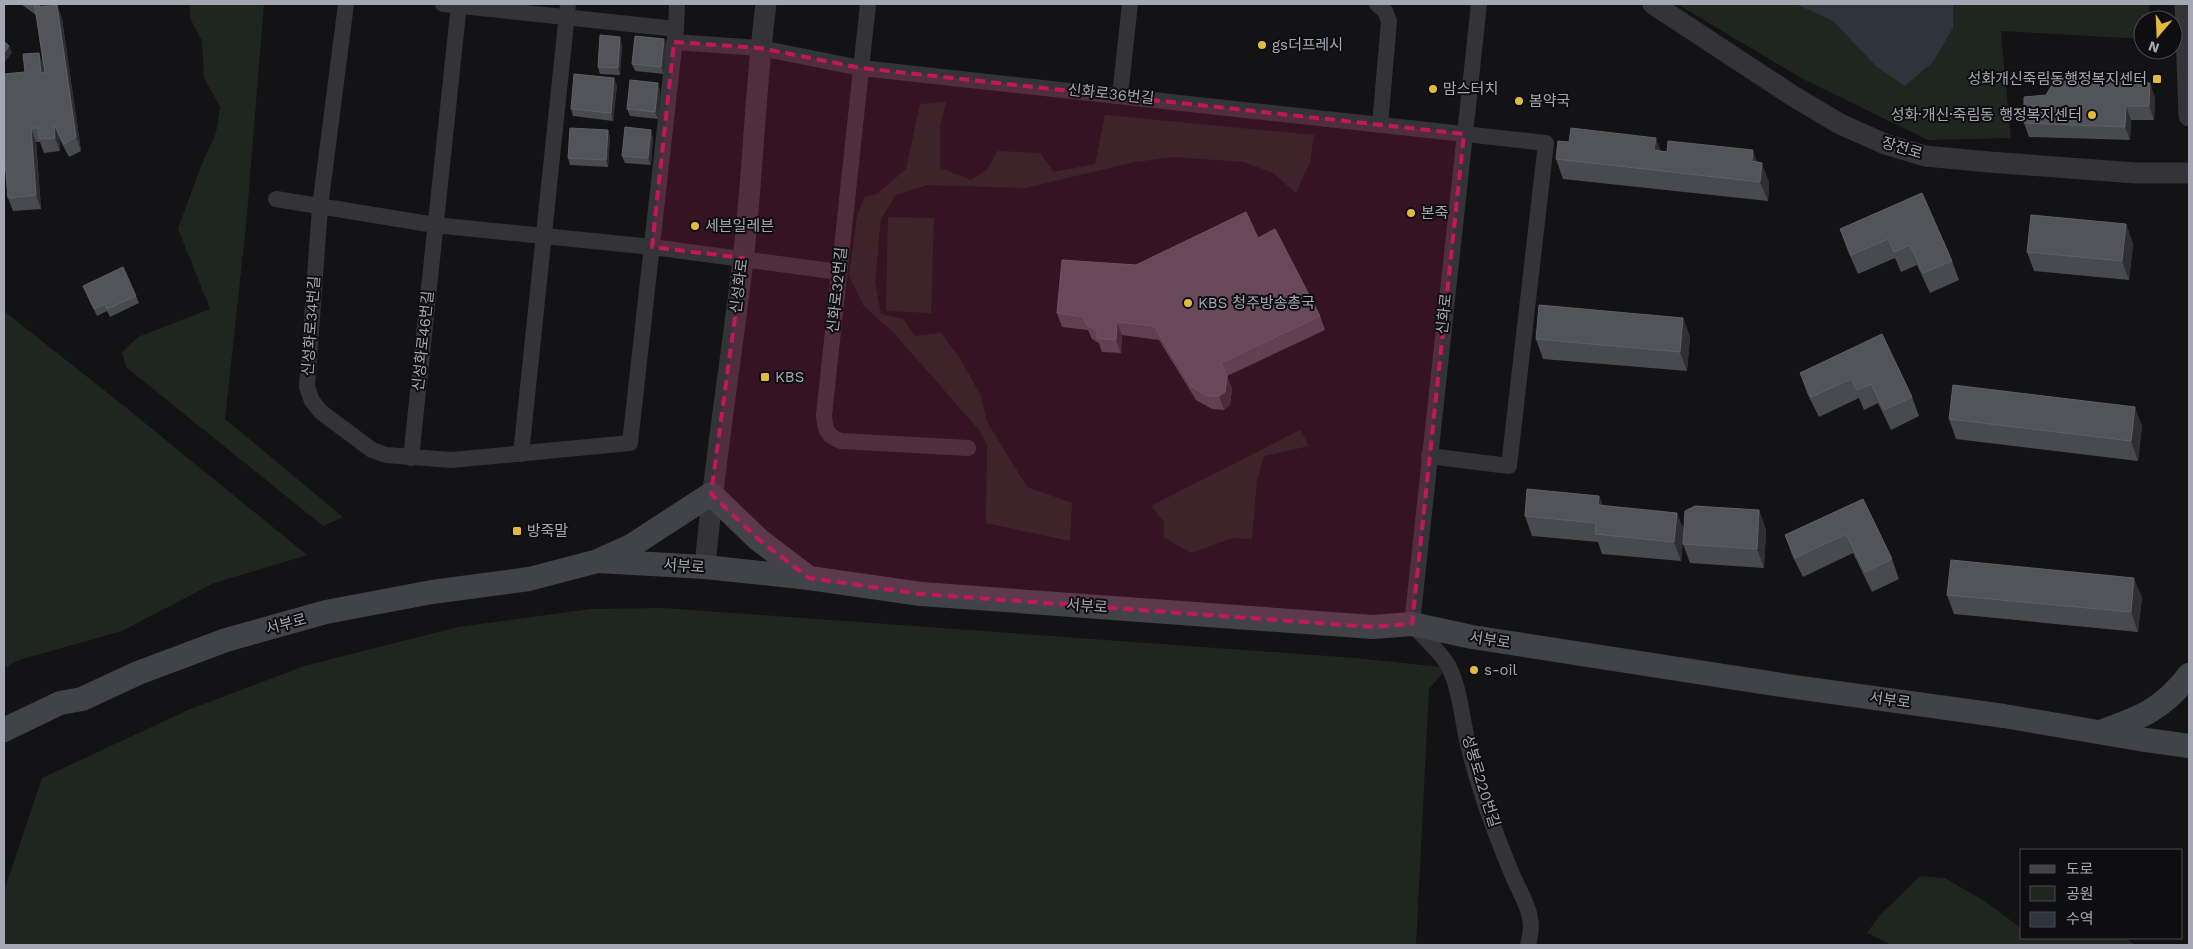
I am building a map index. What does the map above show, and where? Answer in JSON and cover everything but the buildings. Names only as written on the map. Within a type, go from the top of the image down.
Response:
[{"type":"main road","points":[[598,561],[631,546],[711,494],[759,540],[809,578]]},
{"type":"main road","name":"서부로","points":[[4,730],[60,703],[82,699],[138,673],[234,638],[326,612],[432,592],[529,580],[598,561],[705,567],[809,578],[921,594],[1373,627],[1412,624],[1472,637],[1788,686],[2004,716],[2189,746]]},
{"type":"main road","points":[[2099,732],[2131,721],[2160,706],[2176,693],[2189,675]]},
{"type":"street","name":"신성화로34번길","points":[[346,4],[320,207],[307,387],[312,401],[321,412],[372,450],[386,456],[452,460],[630,443],[652,247]]},
{"type":"street","name":"신화로36번길","points":[[442,4],[567,10],[675,36],[760,48],[861,68],[1546,143],[1509,466],[1429,456]]},
{"type":"street","points":[[652,247],[677,4]]},
{"type":"street","name":"신성화로","points":[[705,567],[711,494],[743,258],[760,48],[766,4]]},
{"type":"street","name":"신화로32번길","points":[[868,4],[824,429],[830,437],[842,441],[968,448]]},
{"type":"street","points":[[1120,95],[1130,4]]},
{"type":"street","points":[[1377,4],[1385,11],[1389,21],[1380,125]]},
{"type":"street","name":"신화로","points":[[1412,624],[1479,4]]},
{"type":"street","name":"장전로","points":[[1653,4],[1793,96],[1840,124],[1885,144],[1925,156],[2136,173],[2189,173]]},
{"type":"street","points":[[2185,4],[2189,116]]},
{"type":"street","name":"신성화로46번길","points":[[411,458],[459,5]]},
{"type":"street","points":[[521,454],[567,10]]},
{"type":"street","points":[[276,199],[435,225],[652,247],[840,272]]},
{"type":"street","name":"성봉로220번길","points":[[1412,624],[1448,666],[1457,689],[1469,749],[1483,799],[1513,875],[1528,904],[1532,931],[1528,945]]},
{"type":"highlighted area","points":[[674,42],[760,48],[861,68],[1464,134],[1412,624],[1373,627],[921,594],[809,578],[759,540],[711,494],[743,258],[652,247]]},
{"type":"green space","points":[[190,4],[264,4],[246,226],[225,419],[343,517],[323,526],[126,367],[122,352],[138,337],[210,309],[178,229],[201,166],[216,133],[220,107],[204,78],[202,41],[190,18]]},
{"type":"green space","points":[[1677,4],[2149,4],[2149,10],[2133,10],[2133,38],[2001,31],[2011,138],[1928,140],[1801,78]]},
{"type":"green space","points":[[946,102],[940,127],[940,168],[971,180],[987,170],[998,151],[1040,153],[1054,172],[1095,164],[1105,115],[1314,135],[1310,162],[1296,193],[1273,173],[1244,162],[1174,157],[1135,162],[1025,188],[927,185],[896,195],[881,218],[875,282],[881,314],[903,319],[915,336],[941,333],[961,360],[981,396],[987,422],[1027,487],[1072,503],[1070,541],[986,523],[987,446],[980,431],[894,333],[863,305],[849,276],[857,216],[865,197],[877,194],[906,169],[920,104]]},
{"type":"green space","points":[[888,217],[934,218],[931,313],[886,311]]},
{"type":"green space","points":[[4,311],[307,555],[212,584],[122,631],[19,660],[4,668]]},
{"type":"green space","points":[[1300,430],[1309,446],[1264,456],[1257,480],[1252,539],[1232,538],[1192,553],[1164,538],[1164,522],[1151,506]]},
{"type":"green space","points":[[664,608],[1355,658],[1446,669],[1429,689],[1416,945],[4,945],[4,891],[42,778],[188,710],[304,666],[458,627],[590,609]]},
{"type":"green space","points":[[1920,876],[1945,878],[1986,902],[2020,928],[2020,939],[2127,939],[2135,945],[1892,945],[1867,933],[1879,916]]},
{"type":"water","points":[[1796,4],[1953,4],[1953,28],[1933,62],[1905,86],[1877,67],[1833,21]]},
{"type":"place","name":"gs더프레시","points":[[1262,45]]},
{"type":"place","name":"성화개신죽림동행정복지센터","points":[[2157,79]]},
{"type":"place","name":"맘스터치","points":[[1433,89]]},
{"type":"place","name":"봄약국","points":[[1519,101]]},
{"type":"place","name":"성화·개신·죽림동 행정복지센터","points":[[2092,115]]},
{"type":"place","name":"본죽","points":[[1411,213]]},
{"type":"place","name":"세븐일레븐","points":[[695,226]]},
{"type":"place","name":"KBS 청주방송총국","points":[[1188,303]]},
{"type":"place","name":"KBS","points":[[765,377]]},
{"type":"place","name":"방죽말","points":[[517,531]]},
{"type":"place","name":"s-oil","points":[[1474,670]]}]
